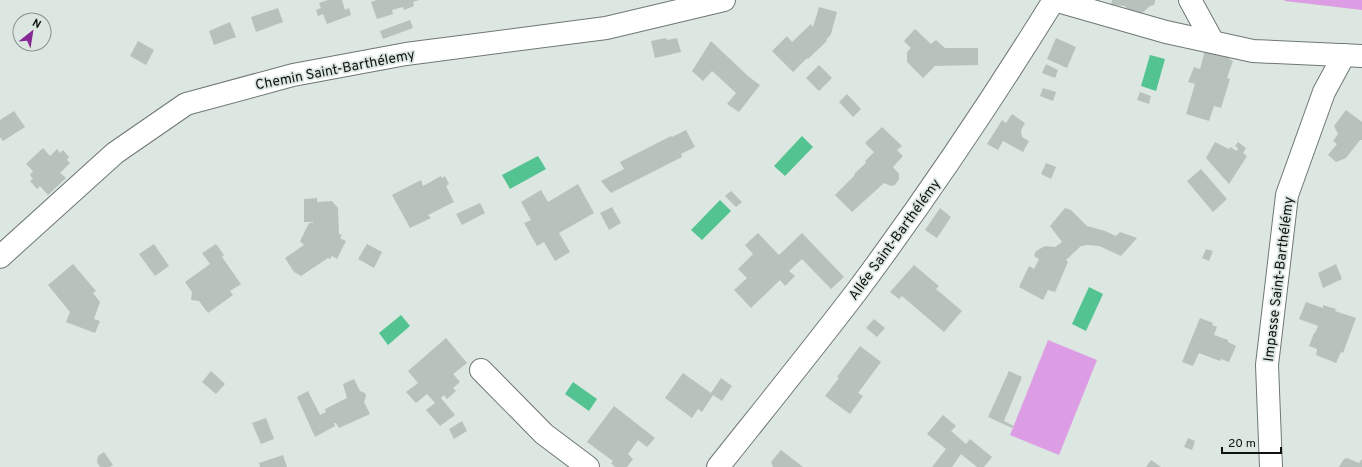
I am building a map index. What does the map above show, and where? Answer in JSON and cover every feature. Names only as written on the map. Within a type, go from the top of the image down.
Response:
[{"type":"street","name":"Chemin Saint-Barthélemy","points":[[0,257],[115,153],[186,104],[293,75],[406,54],[606,28],[724,0]]},
{"type":"street","points":[[1054,0],[1166,32],[1253,51],[1353,55]]},
{"type":"street","name":"Allée Saint-Barthélémy","points":[[718,467],[857,291],[929,190],[1021,53],[1054,0]]},
{"type":"street","points":[[1190,0],[1213,42]]},
{"type":"street","name":"Impasse Saint-Barthélémy","points":[[1271,467],[1267,365],[1287,195],[1324,92],[1353,55]]},
{"type":"street","points":[[481,370],[544,434],[588,467]]},
{"type":"shaded area","points":[[1284,0],[1362,0],[1362,10],[1285,1]]},
{"type":"shaded area","points":[[1150,55],[1165,59],[1156,91],[1141,86]]},
{"type":"shaded area","points":[[802,136],[813,147],[785,176],[774,166]]},
{"type":"shaded area","points":[[538,156],[546,169],[510,189],[502,175]]},
{"type":"shaded area","points":[[720,200],[731,211],[702,240],[691,230]]},
{"type":"shaded area","points":[[1089,287],[1103,294],[1086,331],[1072,324]]},
{"type":"shaded area","points":[[401,315],[410,326],[388,345],[379,333]]},
{"type":"shaded area","points":[[1048,340],[1097,360],[1059,455],[1010,435]]},
{"type":"shaded area","points":[[573,382],[597,399],[589,411],[565,394]]},
{"type":"building","points":[[328,0],[342,0],[345,10],[349,8],[351,15],[327,24],[323,14],[318,16],[316,10],[321,8],[319,3]]},
{"type":"building","points":[[377,0],[419,0],[413,2],[414,6],[404,10],[403,7],[392,10],[393,14],[377,19],[371,2]]},
{"type":"building","points":[[1112,0],[1155,0],[1155,2],[1154,5],[1150,6],[1142,13],[1130,12],[1124,5],[1111,5]]},
{"type":"building","points":[[819,7],[837,12],[831,34],[826,40],[827,41],[793,72],[772,51],[787,36],[792,42],[811,24],[813,27]]},
{"type":"building","points":[[278,8],[283,22],[256,32],[251,17]]},
{"type":"building","points":[[410,20],[413,28],[383,39],[380,31]]},
{"type":"building","points":[[230,22],[236,37],[214,45],[209,31]]},
{"type":"building","points":[[915,29],[931,44],[936,40],[945,48],[978,48],[978,65],[935,66],[923,78],[907,62],[907,52],[911,48],[904,41]]},
{"type":"building","points":[[666,38],[667,40],[677,38],[681,52],[655,58],[651,41]]},
{"type":"building","points":[[1056,38],[1076,47],[1067,68],[1047,59]]},
{"type":"building","points":[[138,41],[154,50],[146,65],[130,56]]},
{"type":"building","points":[[711,41],[749,77],[760,85],[739,112],[727,104],[736,93],[712,71],[703,81],[692,71]]},
{"type":"building","points":[[1205,50],[1229,57],[1229,59],[1233,61],[1227,78],[1230,79],[1221,108],[1214,106],[1209,121],[1186,114],[1195,84],[1188,82],[1194,67],[1200,69]]},
{"type":"building","points":[[1046,64],[1058,70],[1055,78],[1042,73]]},
{"type":"building","points":[[819,65],[832,78],[819,91],[806,78]]},
{"type":"building","points":[[1043,88],[1056,92],[1053,101],[1040,96]]},
{"type":"building","points":[[1140,92],[1151,96],[1149,104],[1137,100]]},
{"type":"building","points":[[847,94],[861,109],[853,117],[839,102]]},
{"type":"building","points":[[1346,110],[1362,122],[1362,140],[1360,140],[1346,158],[1336,162],[1328,155],[1337,144],[1333,141],[1338,134],[1334,126]]},
{"type":"building","points":[[14,111],[25,127],[3,141],[0,137],[0,120]]},
{"type":"building","points":[[1012,114],[1025,123],[1021,130],[1022,137],[1029,141],[1023,152],[1003,141],[998,150],[987,144],[1002,120],[1006,123]]},
{"type":"building","points":[[882,127],[902,146],[897,150],[903,156],[893,167],[899,174],[899,179],[895,185],[891,186],[884,183],[852,212],[835,195],[866,163],[865,161],[874,152],[865,143]]},
{"type":"building","points":[[686,130],[695,147],[681,154],[682,157],[611,193],[601,181],[624,169],[620,162]]},
{"type":"building","points":[[1215,142],[1237,151],[1238,148],[1235,146],[1238,142],[1246,148],[1243,153],[1247,156],[1229,184],[1206,158]]},
{"type":"building","points":[[43,148],[50,156],[57,149],[60,153],[63,150],[69,157],[67,160],[70,163],[60,173],[66,178],[48,195],[40,186],[37,189],[30,181],[33,179],[30,175],[33,171],[26,164]]},
{"type":"building","points":[[1046,163],[1056,167],[1051,179],[1041,174]]},
{"type":"building","points":[[1201,169],[1227,199],[1213,212],[1187,181]]},
{"type":"building","points":[[441,176],[442,178],[445,176],[449,184],[446,186],[454,202],[428,215],[431,218],[410,228],[392,195],[421,180],[423,186]]},
{"type":"building","points":[[578,184],[594,213],[559,233],[570,252],[555,261],[544,242],[537,246],[524,223],[531,220],[521,202],[541,190],[548,202]]},
{"type":"building","points":[[731,191],[742,202],[736,207],[725,196]]},
{"type":"building","points":[[317,198],[317,202],[332,201],[338,208],[339,234],[342,235],[340,238],[346,241],[337,259],[332,256],[330,259],[328,258],[301,276],[294,272],[285,258],[304,245],[300,241],[309,223],[313,223],[304,222],[304,199]]},
{"type":"building","points":[[480,203],[485,213],[462,225],[456,214]]},
{"type":"building","points":[[612,207],[621,223],[609,230],[600,213]]},
{"type":"building","points":[[940,208],[951,217],[937,238],[925,230]]},
{"type":"building","points":[[1065,208],[1071,210],[1087,226],[1116,236],[1120,232],[1137,238],[1121,256],[1099,246],[1081,246],[1066,260],[1068,262],[1055,292],[1048,290],[1043,300],[1019,287],[1029,266],[1034,269],[1039,259],[1034,256],[1036,251],[1045,246],[1055,247],[1062,242],[1050,226]]},
{"type":"building","points":[[758,233],[779,255],[802,233],[844,277],[831,289],[802,259],[789,271],[795,276],[785,286],[780,280],[751,308],[734,290],[747,278],[738,269],[753,254],[745,245]]},
{"type":"building","points":[[154,244],[169,266],[155,276],[139,254]]},
{"type":"building","points":[[216,244],[224,255],[222,257],[241,284],[230,291],[233,295],[208,313],[199,301],[191,300],[192,292],[185,282],[210,264],[202,253]]},
{"type":"building","points":[[367,244],[382,252],[374,268],[358,259]]},
{"type":"building","points":[[1206,249],[1213,251],[1209,261],[1202,258]]},
{"type":"building","points":[[73,264],[96,291],[93,293],[100,302],[94,319],[100,321],[95,333],[66,322],[70,312],[48,285]]},
{"type":"building","points":[[1336,264],[1342,279],[1323,288],[1318,273]]},
{"type":"building","points":[[914,265],[939,286],[936,289],[962,311],[944,332],[902,296],[899,299],[890,292]]},
{"type":"building","points":[[1306,302],[1323,308],[1323,305],[1336,309],[1335,311],[1356,318],[1343,353],[1341,352],[1336,363],[1316,355],[1317,349],[1309,346],[1318,326],[1299,319]]},
{"type":"building","points":[[1200,318],[1213,323],[1212,325],[1217,327],[1214,335],[1228,340],[1228,342],[1236,346],[1229,362],[1221,359],[1220,361],[1199,353],[1193,366],[1182,362]]},
{"type":"building","points":[[874,319],[885,328],[877,337],[866,328]]},
{"type":"building","points":[[446,338],[467,363],[453,374],[460,382],[453,388],[456,391],[447,399],[444,395],[441,398],[455,415],[440,426],[426,410],[435,403],[427,394],[416,403],[406,392],[418,383],[408,371]]},
{"type":"building","points":[[860,346],[881,362],[858,393],[863,396],[850,414],[825,396]]},
{"type":"building","points":[[211,371],[225,384],[216,394],[202,382]]},
{"type":"building","points":[[1009,371],[1022,377],[1004,421],[1014,426],[1012,428],[988,417]]},
{"type":"building","points":[[683,373],[711,393],[721,378],[732,386],[722,401],[713,395],[702,412],[698,409],[692,418],[665,398]]},
{"type":"building","points":[[354,379],[360,391],[365,393],[366,396],[364,402],[370,414],[339,428],[336,423],[334,423],[335,426],[315,437],[297,397],[308,391],[320,415],[326,412],[325,409],[347,398],[343,384]]},
{"type":"building","points":[[614,406],[655,438],[647,447],[638,440],[628,454],[633,459],[627,467],[615,467],[611,463],[613,461],[587,442]]},
{"type":"building","points":[[943,415],[956,426],[951,431],[966,444],[970,439],[992,457],[984,467],[977,467],[961,454],[952,467],[932,467],[946,449],[927,434]]},
{"type":"building","points":[[266,418],[274,439],[261,444],[252,423]]},
{"type":"building","points":[[462,421],[467,431],[454,439],[449,429]]},
{"type":"building","points":[[1188,438],[1195,441],[1192,450],[1184,447]]},
{"type":"building","points":[[781,450],[803,467],[773,467],[771,462]]},
{"type":"building","points":[[104,452],[113,465],[110,467],[100,467],[97,462],[98,456]]},
{"type":"building","points":[[283,455],[287,467],[260,467],[259,463]]},
{"type":"building","points":[[1347,458],[1359,463],[1362,459],[1362,467],[1339,467],[1344,459]]},
{"type":"building","points":[[1151,460],[1161,467],[1146,467]]}]
